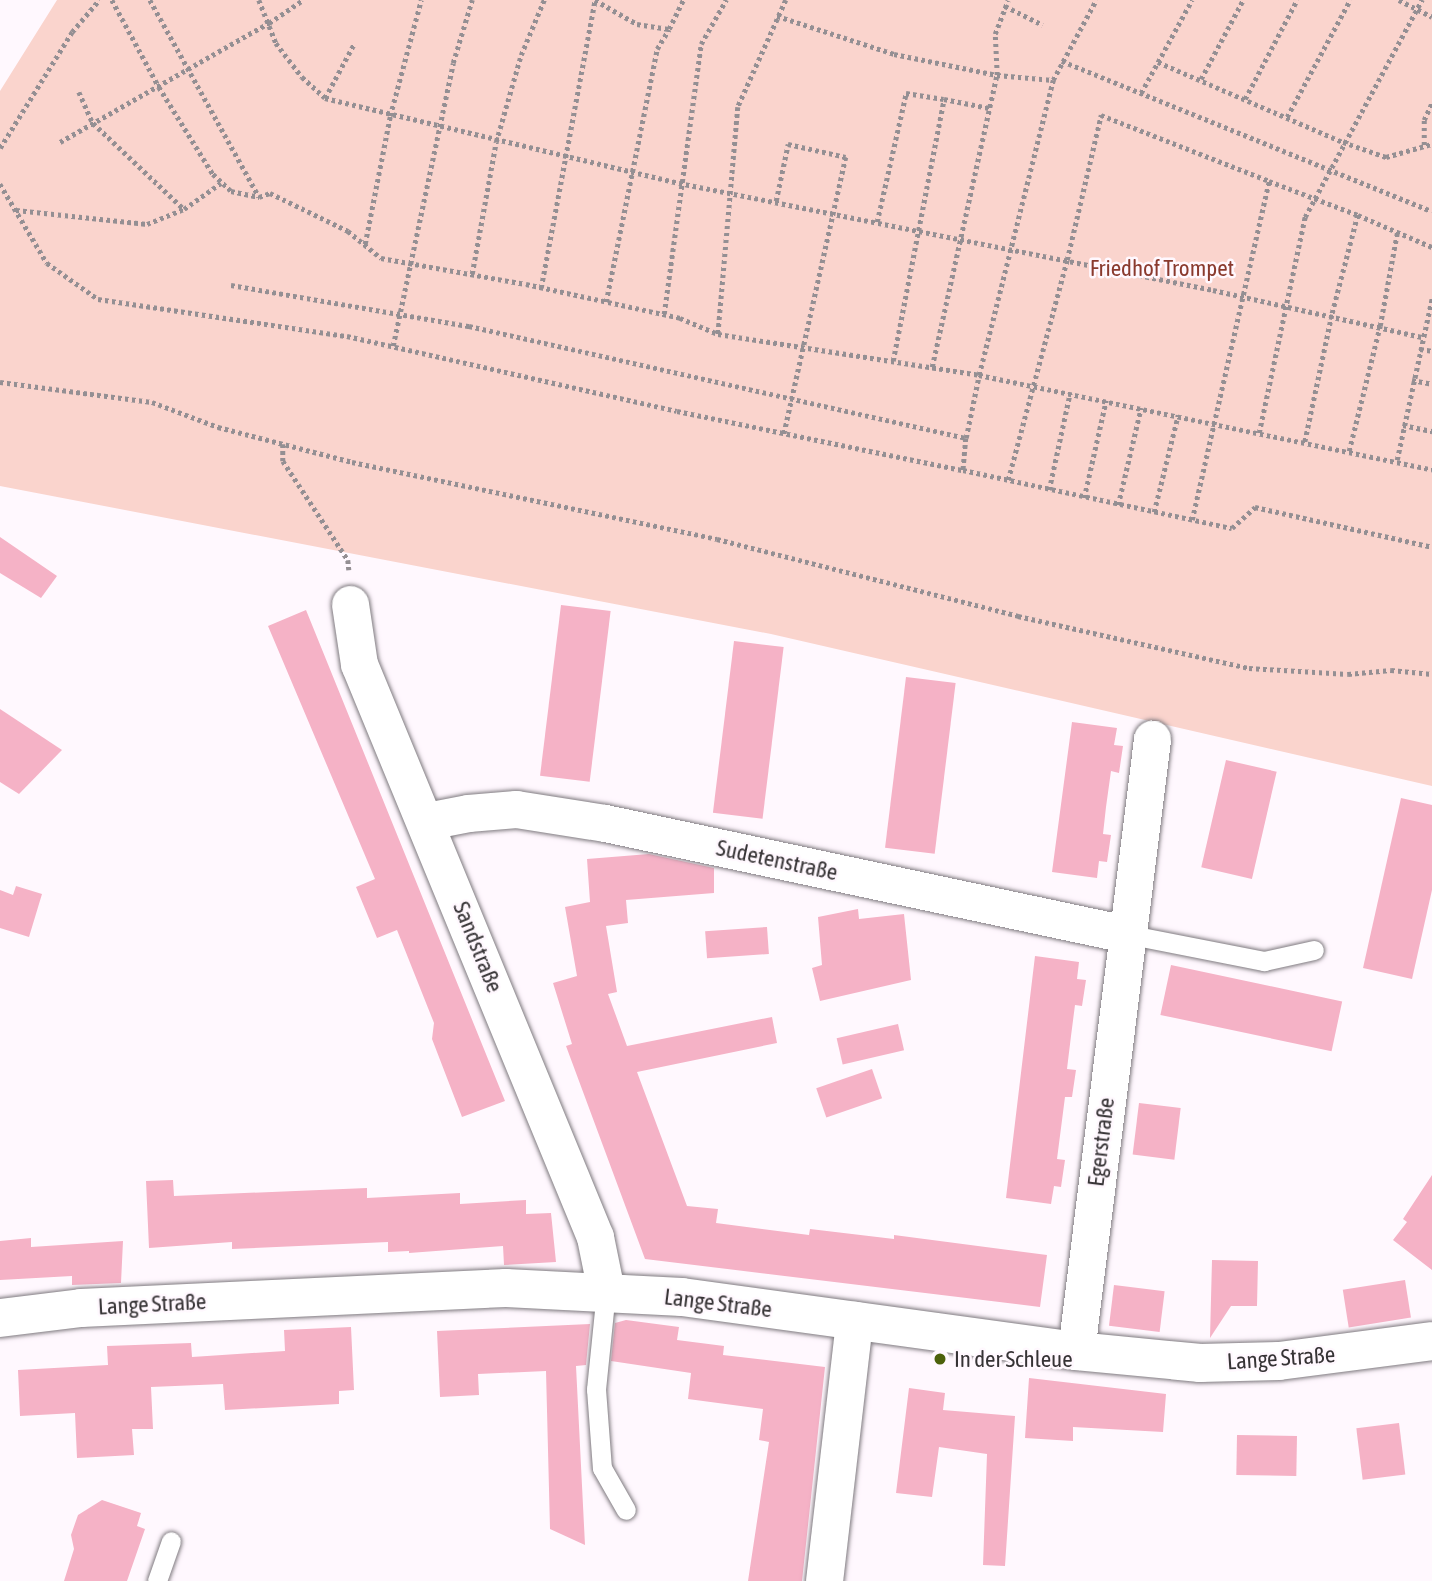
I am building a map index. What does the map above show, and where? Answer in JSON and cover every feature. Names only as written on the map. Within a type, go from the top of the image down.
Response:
[{"type":"street","name":"Sandstraße","points":[[350,604],[359,664],[427,821],[595,1237],[606,1292]]},
{"type":"street","name":"Egerstraße","points":[[1076,1351],[1152,739]]},
{"type":"street","name":"Sudetenstraße","points":[[427,821],[468,813],[516,809],[605,823],[1126,934]]},
{"type":"street","name":"Lange Straße","points":[[0,1318],[81,1308],[506,1288],[682,1297],[1076,1351],[1199,1363],[1279,1361],[1432,1341]]},
{"type":"street","points":[[824,1581],[854,1320]]},
{"type":"lane","points":[[1126,934],[1264,961],[1314,950]]},
{"type":"lane","points":[[606,1292],[596,1389],[602,1468],[626,1510]]},
{"type":"lane","points":[[157,1581],[171,1541]]},
{"type":"path","points":[[0,148],[72,32],[99,0]]},
{"type":"path","points":[[112,0],[159,87],[221,183],[241,195],[259,197],[270,193],[348,230],[382,258],[664,314],[718,334],[1034,385],[1397,460],[1432,470]]},
{"type":"path","points":[[150,0],[259,197]]},
{"type":"path","points":[[259,0],[276,43],[302,78],[324,99],[496,142],[679,183],[730,191],[1011,252],[1067,260],[1241,296],[1422,337]]},
{"type":"path","points":[[60,142],[269,23],[303,0]]},
{"type":"path","points":[[365,244],[390,116],[421,0]]},
{"type":"path","points":[[393,346],[413,263],[453,62],[472,0]]},
{"type":"path","points":[[472,274],[496,142],[521,55],[544,0]]},
{"type":"path","points":[[541,288],[563,157],[595,0],[637,24],[669,29]]},
{"type":"path","points":[[606,302],[657,48],[683,0]]},
{"type":"path","points":[[664,314],[679,183],[701,44],[726,0]]},
{"type":"path","points":[[718,334],[738,107],[786,0]]},
{"type":"path","points":[[963,470],[966,438],[979,375],[1053,80],[1096,0]]},
{"type":"path","points":[[1141,93],[1192,0]]},
{"type":"path","points":[[1201,79],[1243,0]]},
{"type":"path","points":[[1245,99],[1297,0]]},
{"type":"path","points":[[1287,117],[1350,0]]},
{"type":"path","points":[[1399,0],[1432,17]]},
{"type":"path","points":[[1259,433],[1305,217],[1328,169],[1422,0]]},
{"type":"path","points":[[932,367],[997,75],[995,34],[1006,3],[1043,25]]},
{"type":"path","points":[[777,16],[894,54],[997,75],[1053,80]]},
{"type":"path","points":[[324,99],[354,44]]},
{"type":"path","points":[[1062,61],[1432,211]]},
{"type":"path","points":[[1158,62],[1343,142],[1386,156],[1414,151],[1432,144]]},
{"type":"path","points":[[79,92],[93,123],[184,209]]},
{"type":"path","points":[[877,222],[905,93],[989,108]]},
{"type":"path","points":[[892,361],[944,99]]},
{"type":"path","points":[[1424,145],[1424,120],[1432,103]]},
{"type":"path","points":[[1008,480],[1067,260],[1101,115],[1313,200],[1358,215],[1432,247]]},
{"type":"path","points":[[776,201],[788,144],[846,157],[832,213],[806,348],[784,434]]},
{"type":"path","points":[[1192,520],[1269,181]]},
{"type":"path","points":[[16,210],[147,224],[184,209],[221,183]]},
{"type":"path","points":[[0,184],[47,263],[57,273],[98,299],[393,346],[784,434],[1232,528],[1255,507],[1432,547]]},
{"type":"path","points":[[1305,442],[1332,315],[1358,215]]},
{"type":"path","points":[[1349,451],[1380,326],[1397,233]]},
{"type":"path","points":[[231,285],[469,326],[966,438]]},
{"type":"path","points":[[1397,460],[1412,380],[1432,303]]},
{"type":"path","points":[[1420,349],[1432,351]]},
{"type":"path","points":[[1412,380],[1432,384]]},
{"type":"path","points":[[0,382],[152,402],[218,427],[377,467],[717,538],[1018,616],[1249,668],[1348,674],[1391,670],[1432,674]]},
{"type":"path","points":[[1049,490],[1070,393]]},
{"type":"path","points":[[1084,498],[1106,400]]},
{"type":"path","points":[[1118,505],[1141,408]]},
{"type":"path","points":[[1154,512],[1178,415]]},
{"type":"path","points":[[1404,425],[1432,431]]},
{"type":"path","points":[[283,444],[283,461],[348,561],[350,604]]},
{"type":"green space","name":"Friedhof Trompet","points":[[57,0],[1432,0],[1432,786],[771,634],[0,486],[0,91]]},
{"type":"building","points":[[0,537],[57,576],[41,598],[0,573]]},
{"type":"building","points":[[561,605],[611,611],[590,782],[540,776]]},
{"type":"building","points":[[306,610],[505,1101],[462,1117],[432,1039],[434,1023],[397,930],[377,938],[356,887],[375,879],[268,626]]},
{"type":"building","points":[[734,641],[784,647],[763,819],[713,813]]},
{"type":"building","points":[[906,677],[956,683],[935,854],[885,848]]},
{"type":"building","points":[[0,709],[62,750],[19,794],[0,782]]},
{"type":"building","points":[[1072,722],[1117,728],[1114,745],[1123,746],[1119,773],[1111,771],[1103,834],[1111,835],[1107,862],[1099,861],[1097,878],[1052,872]]},
{"type":"building","points":[[1226,760],[1277,772],[1252,879],[1201,867]]},
{"type":"building","points":[[1401,798],[1432,805],[1432,890],[1412,979],[1363,968]]},
{"type":"building","points":[[649,854],[714,868],[714,893],[626,900],[628,923],[606,926],[617,992],[608,994],[627,1046],[772,1017],[777,1043],[637,1072],[687,1206],[718,1209],[716,1223],[809,1235],[810,1229],[894,1239],[894,1235],[1047,1255],[1040,1307],[645,1259],[566,1046],[572,1044],[553,983],[577,976],[565,907],[590,902],[587,859]]},
{"type":"building","points":[[16,886],[42,894],[29,937],[0,928],[0,890],[13,895]]},
{"type":"building","points":[[858,909],[859,919],[904,914],[911,980],[820,1001],[812,968],[822,965],[818,917]]},
{"type":"building","points":[[767,927],[769,954],[707,958],[705,931]]},
{"type":"building","points":[[1035,956],[1079,962],[1077,979],[1086,980],[1082,1006],[1075,1005],[1067,1069],[1076,1070],[1072,1097],[1065,1097],[1057,1159],[1065,1160],[1061,1187],[1054,1186],[1051,1204],[1006,1198]]},
{"type":"building","points":[[1171,965],[1342,1001],[1332,1051],[1160,1015]]},
{"type":"building","points":[[898,1024],[904,1050],[843,1064],[837,1038]]},
{"type":"building","points":[[872,1069],[882,1098],[826,1118],[816,1088]]},
{"type":"building","points":[[1139,1103],[1181,1108],[1174,1160],[1133,1155]]},
{"type":"building","points":[[1432,1175],[1432,1270],[1393,1240],[1407,1222],[1403,1219]]},
{"type":"building","points":[[173,1180],[174,1196],[367,1188],[367,1198],[460,1193],[460,1204],[526,1200],[526,1214],[551,1213],[556,1262],[504,1265],[503,1246],[388,1252],[388,1242],[232,1249],[232,1242],[149,1248],[146,1181]]},
{"type":"building","points":[[31,1238],[31,1247],[123,1241],[121,1283],[72,1285],[72,1276],[0,1280],[0,1241]]},
{"type":"building","points":[[1212,1260],[1258,1261],[1257,1306],[1231,1306],[1210,1338]]},
{"type":"building","points":[[1405,1280],[1411,1318],[1349,1327],[1343,1290]]},
{"type":"building","points":[[1114,1285],[1165,1291],[1160,1332],[1109,1326]]},
{"type":"building","points":[[626,1320],[679,1327],[677,1340],[724,1346],[723,1355],[825,1367],[802,1581],[748,1581],[769,1442],[759,1440],[763,1409],[688,1399],[691,1373],[611,1361],[615,1323]]},
{"type":"building","points":[[590,1324],[586,1365],[576,1366],[585,1545],[550,1529],[546,1371],[478,1374],[479,1395],[440,1397],[437,1331]]},
{"type":"building","points":[[351,1327],[354,1390],[339,1391],[339,1404],[225,1410],[223,1384],[151,1387],[153,1429],[132,1429],[134,1455],[77,1458],[75,1413],[20,1416],[18,1370],[108,1365],[107,1346],[191,1343],[192,1357],[285,1351],[284,1330]]},
{"type":"building","points":[[1029,1378],[1166,1394],[1163,1432],[1073,1427],[1073,1441],[1025,1438]]},
{"type":"building","points":[[909,1388],[945,1393],[943,1410],[1015,1416],[1005,1566],[983,1565],[987,1454],[939,1447],[932,1497],[896,1493]]},
{"type":"building","points":[[1399,1423],[1405,1475],[1363,1480],[1356,1428]]},
{"type":"building","points":[[1237,1435],[1297,1436],[1296,1476],[1236,1475]]},
{"type":"building","points":[[102,1500],[141,1513],[137,1526],[145,1529],[127,1581],[64,1581],[74,1549],[71,1535],[78,1515]]},
{"type":"place","name":"In der Schleue","points":[[940,1359]]}]
